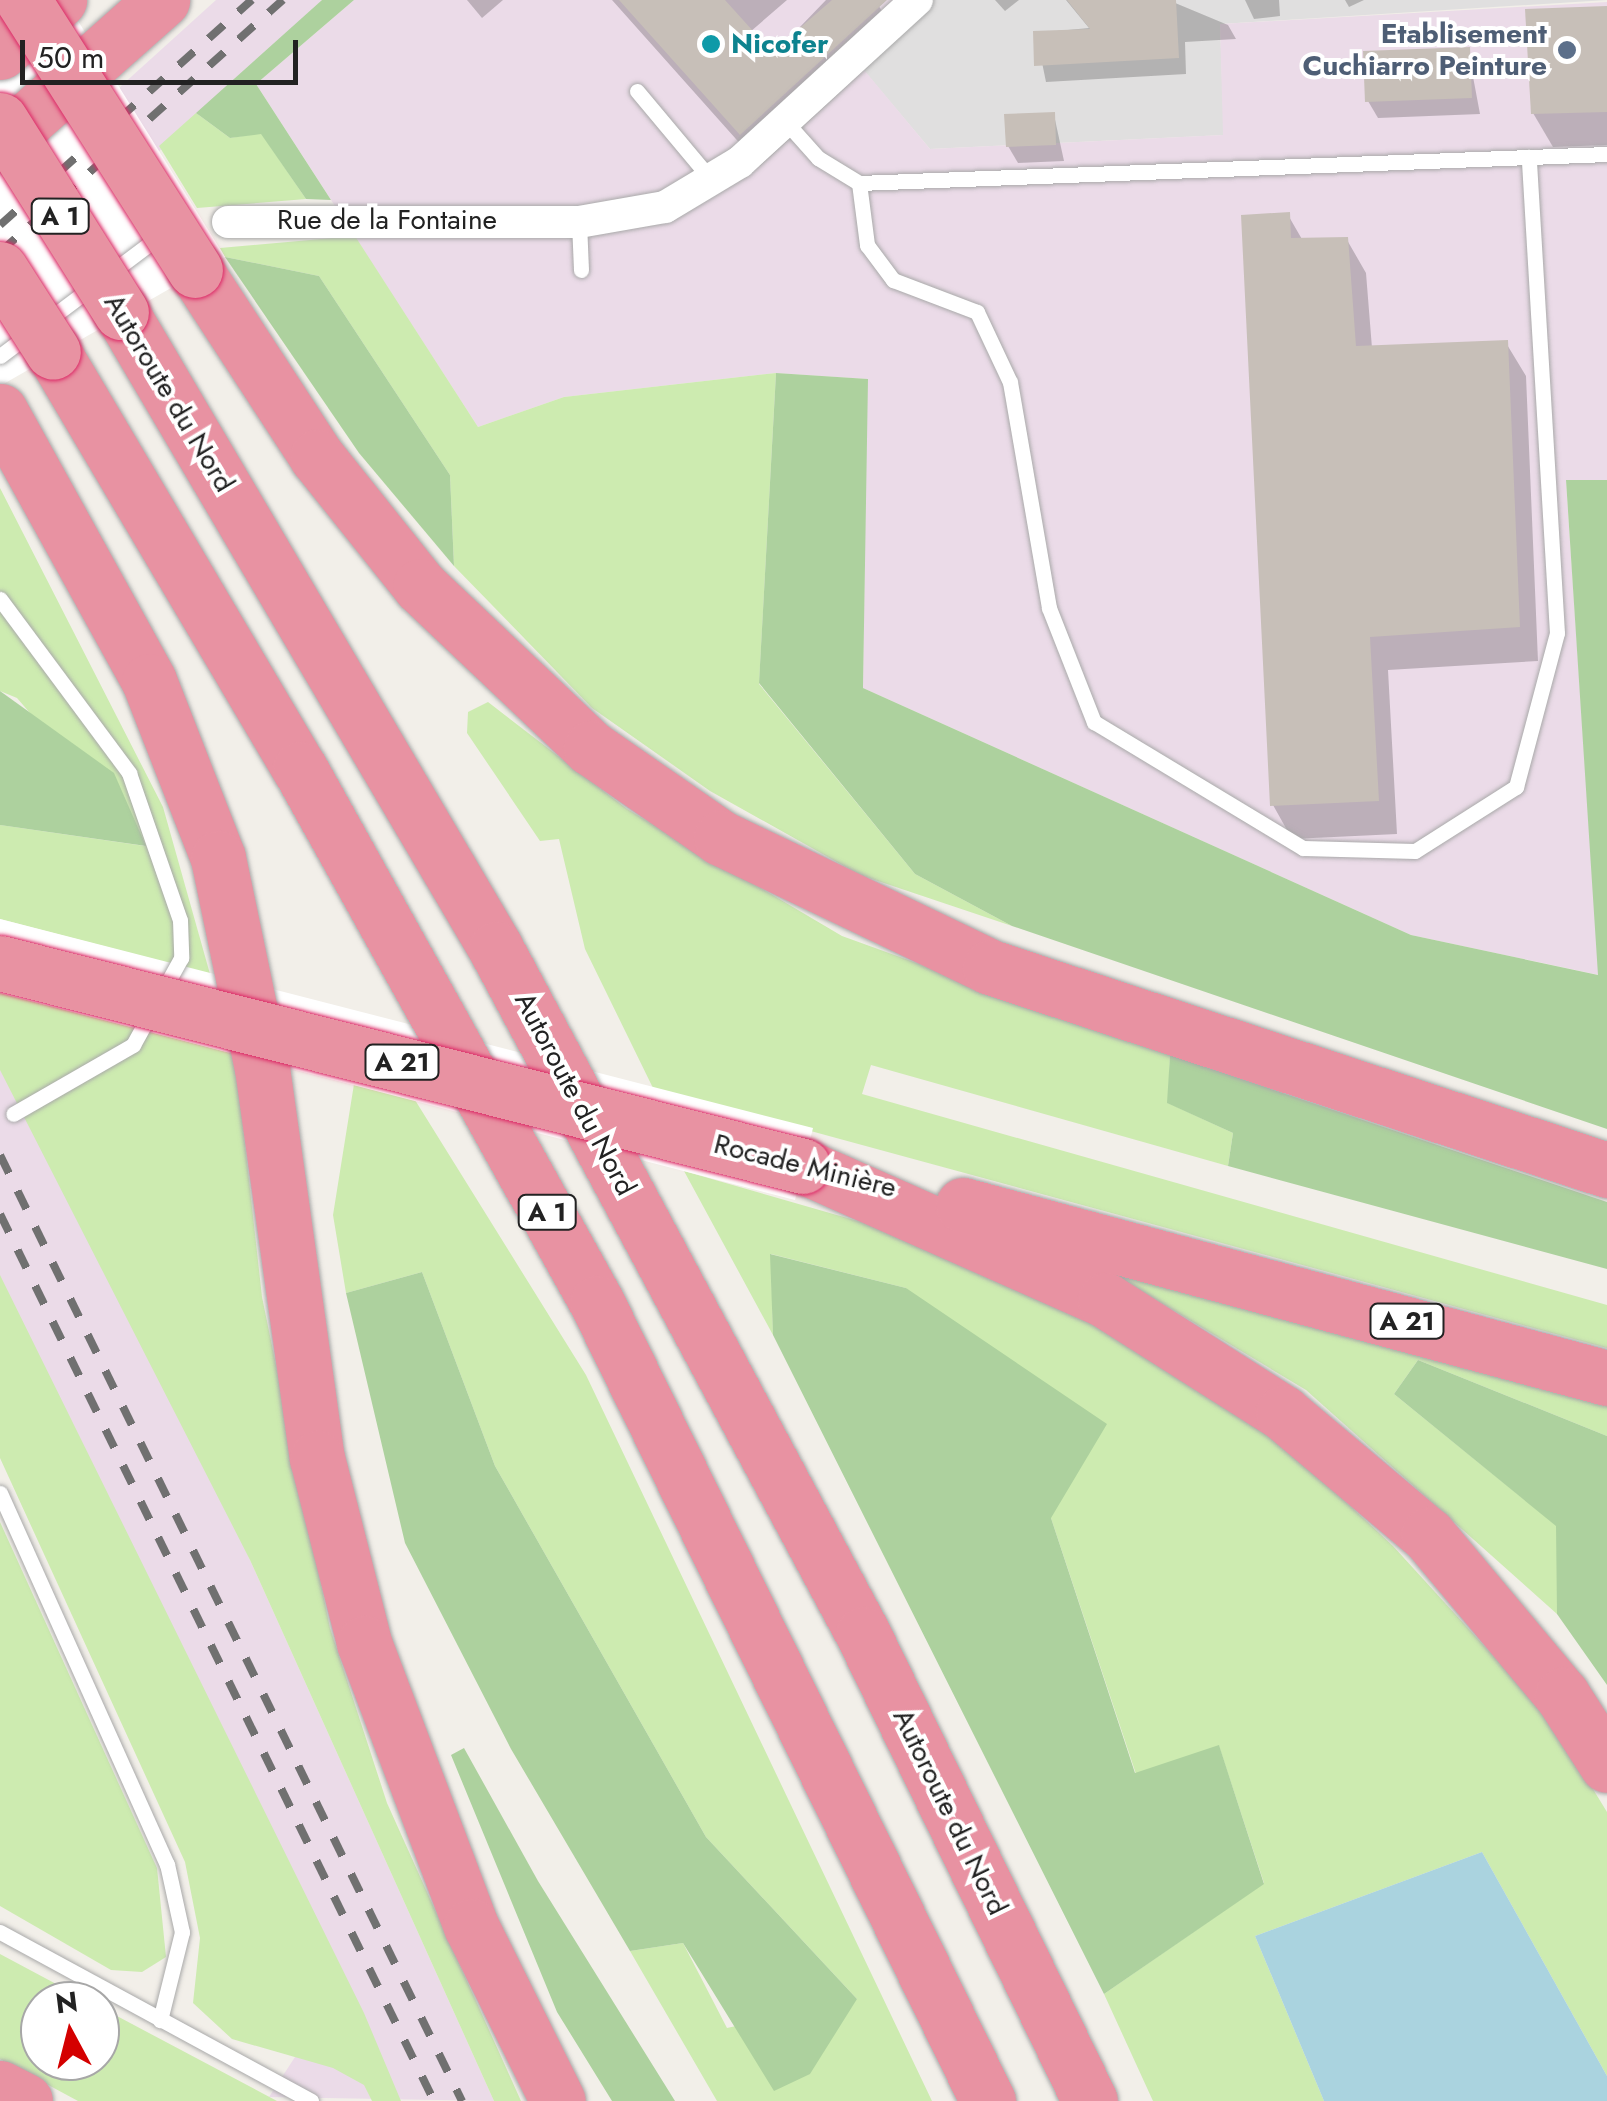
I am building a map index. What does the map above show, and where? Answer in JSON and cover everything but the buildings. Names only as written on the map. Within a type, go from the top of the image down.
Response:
[{"type":"highway","points":[[24,0],[208,236],[316,457],[420,586],[534,700],[721,838],[990,967],[1607,1170]]},
{"type":"highway","points":[[0,52],[60,0]]},
{"type":"highway","points":[[0,144],[162,0]]},
{"type":"highway","name":"Autoroute du Nord","points":[[0,120],[120,312],[515,983],[846,1601],[1090,2101]]},
{"type":"highway","name":"A 1","points":[[0,268],[300,769],[597,1303],[988,2101]]},
{"type":"highway","points":[[0,411],[149,681],[218,858],[256,1033],[314,1439],[364,1643],[471,1926],[558,2101]]},
{"type":"highway","name":"Rocade Minière","points":[[0,963],[1206,1264],[1607,1378]]},
{"type":"highway","points":[[803,1166],[1105,1300],[1284,1413],[1428,1534],[1562,1695],[1607,1765]]},
{"type":"highway","points":[[0,2088],[25,2101]]},
{"type":"street","name":"Rue de la Fontaine","points":[[208,236],[579,222],[665,207],[713,182],[916,0]]},
{"type":"lane","points":[[637,91],[713,182]]},
{"type":"lane","points":[[785,120],[818,158],[859,182],[1607,154]]},
{"type":"lane","points":[[859,182],[867,245],[893,280],[977,312],[1010,382],[1049,608],[1094,722],[1303,848],[1414,852],[1516,787],[1557,633],[1529,158]]},
{"type":"lane","points":[[579,222],[581,270]]},
{"type":"lane","name":"Rue de la Fontaine","points":[[0,356],[128,254],[208,236]]},
{"type":"lane","points":[[0,599],[130,773],[180,920],[181,958],[133,1045],[14,1114]]},
{"type":"lane","points":[[0,1492],[167,1864],[182,1932],[160,2020]]},
{"type":"lane","points":[[0,1932],[311,2101]]},
{"type":"shaded area","points":[[216,0],[322,0],[0,299],[121,86]]},
{"type":"shaded area","points":[[354,0],[895,0],[845,47],[930,149],[1223,135],[1220,24],[1607,2],[1607,480],[1566,481],[1599,975],[1411,935],[863,688],[867,379],[776,373],[564,397],[478,427],[256,84]]},
{"type":"shaded area","points":[[895,0],[1607,0],[1220,24],[1224,135],[930,149],[844,47]]},
{"type":"shaded area","points":[[0,993],[494,2101],[269,2097],[295,2057],[0,1416]]},
{"type":"green space","points":[[322,0],[354,0],[256,84],[331,200],[306,199],[261,134],[230,138],[196,113]]},
{"type":"green space","points":[[196,113],[230,138],[261,133],[306,199],[197,208],[159,146]]},
{"type":"green space","points":[[355,236],[478,427],[564,397],[776,373],[759,684],[915,874],[1012,926],[860,875],[710,791],[592,708],[454,566],[450,475],[319,276],[225,257],[220,248]]},
{"type":"green space","points":[[225,257],[319,276],[450,475],[454,566],[359,453]]},
{"type":"green space","points":[[776,373],[868,379],[863,688],[1411,935],[1598,975],[1566,480],[1607,480],[1607,1129],[1012,926],[915,874],[759,683]]},
{"type":"green space","points":[[0,488],[163,807],[210,974],[0,919],[0,825],[145,846],[17,698],[0,691]]},
{"type":"green space","points":[[0,691],[114,773],[146,846],[0,825]]},
{"type":"green space","points":[[488,702],[627,809],[842,936],[1170,1055],[1168,1103],[1233,1133],[1228,1166],[871,1065],[862,1094],[1607,1305],[1607,1348],[653,1088],[585,949],[559,839],[540,841],[467,733],[468,712]]},
{"type":"green space","points":[[0,993],[235,1054],[262,1297],[330,1628],[387,1803],[521,2101],[494,2101],[250,1560],[0,1070]]},
{"type":"green space","points":[[1170,1055],[1607,1202],[1607,1269],[1228,1166],[1233,1133],[1167,1103]]},
{"type":"green space","points":[[354,1084],[415,1100],[586,1375],[932,2101],[717,2101],[630,1951],[683,1943],[727,2028],[857,1999],[706,1837],[495,1466],[422,1272],[346,1293],[333,1215]]},
{"type":"green space","points":[[684,1171],[955,1249],[1077,1304],[1286,1446],[1393,1546],[1549,1717],[1607,1812],[1607,2076],[1482,1852],[1255,1936],[1324,2101],[1153,2101],[1104,1994],[1264,1883],[1219,1746],[1136,1774],[1051,1518],[906,1288],[771,1254],[773,1335]]},
{"type":"green space","points":[[770,1254],[906,1288],[1107,1424],[1051,1518],[1135,1773],[1219,1745],[1264,1884],[1104,1994],[773,1335]]},
{"type":"green space","points":[[1121,1256],[1607,1396],[1607,1436],[1418,1360],[1394,1394],[1557,1526],[1557,1614],[1306,1390],[1116,1276]]},
{"type":"green space","points":[[422,1272],[495,1466],[706,1837],[857,1999],[810,2074],[774,2091],[683,1943],[630,1951],[511,1749],[405,1543],[346,1293]]},
{"type":"green space","points":[[0,1275],[364,2013],[401,2101],[372,2101],[364,2085],[333,2068],[232,2039],[193,2003],[200,1938],[185,1862],[0,1458]]},
{"type":"green space","points":[[1418,1360],[1607,1436],[1607,1685],[1557,1614],[1556,1526],[1394,1394]]},
{"type":"green space","points":[[0,1522],[157,1868],[166,1957],[142,1972],[111,1970],[0,1906]]},
{"type":"green space","points":[[464,1748],[538,1881],[675,2101],[612,2101],[557,2012],[451,1755]]},
{"type":"green space","points":[[0,1954],[51,1981],[20,1981],[20,2070],[0,2059]]},
{"type":"green space","points":[[120,2018],[277,2101],[78,2101],[41,2081],[120,2081]]},
{"type":"water","points":[[1482,1852],[1607,2076],[1607,2101],[1324,2101],[1255,1936]]},
{"type":"pier","points":[[0,0],[65,0],[225,257],[0,386]]},
{"type":"pier","points":[[0,919],[813,1128],[795,1200],[0,993]]},
{"type":"railway","points":[[0,225],[252,0]]},
{"type":"railway","points":[[0,252],[283,0]]},
{"type":"railway","points":[[0,1155],[462,2101]]},
{"type":"railway","points":[[0,1214],[434,2101]]},
{"type":"place","name":"Nicofer","points":[[711,44]]},
{"type":"place","name":"Etablisement Cuchiarro Peinture","points":[[1567,50]]}]
